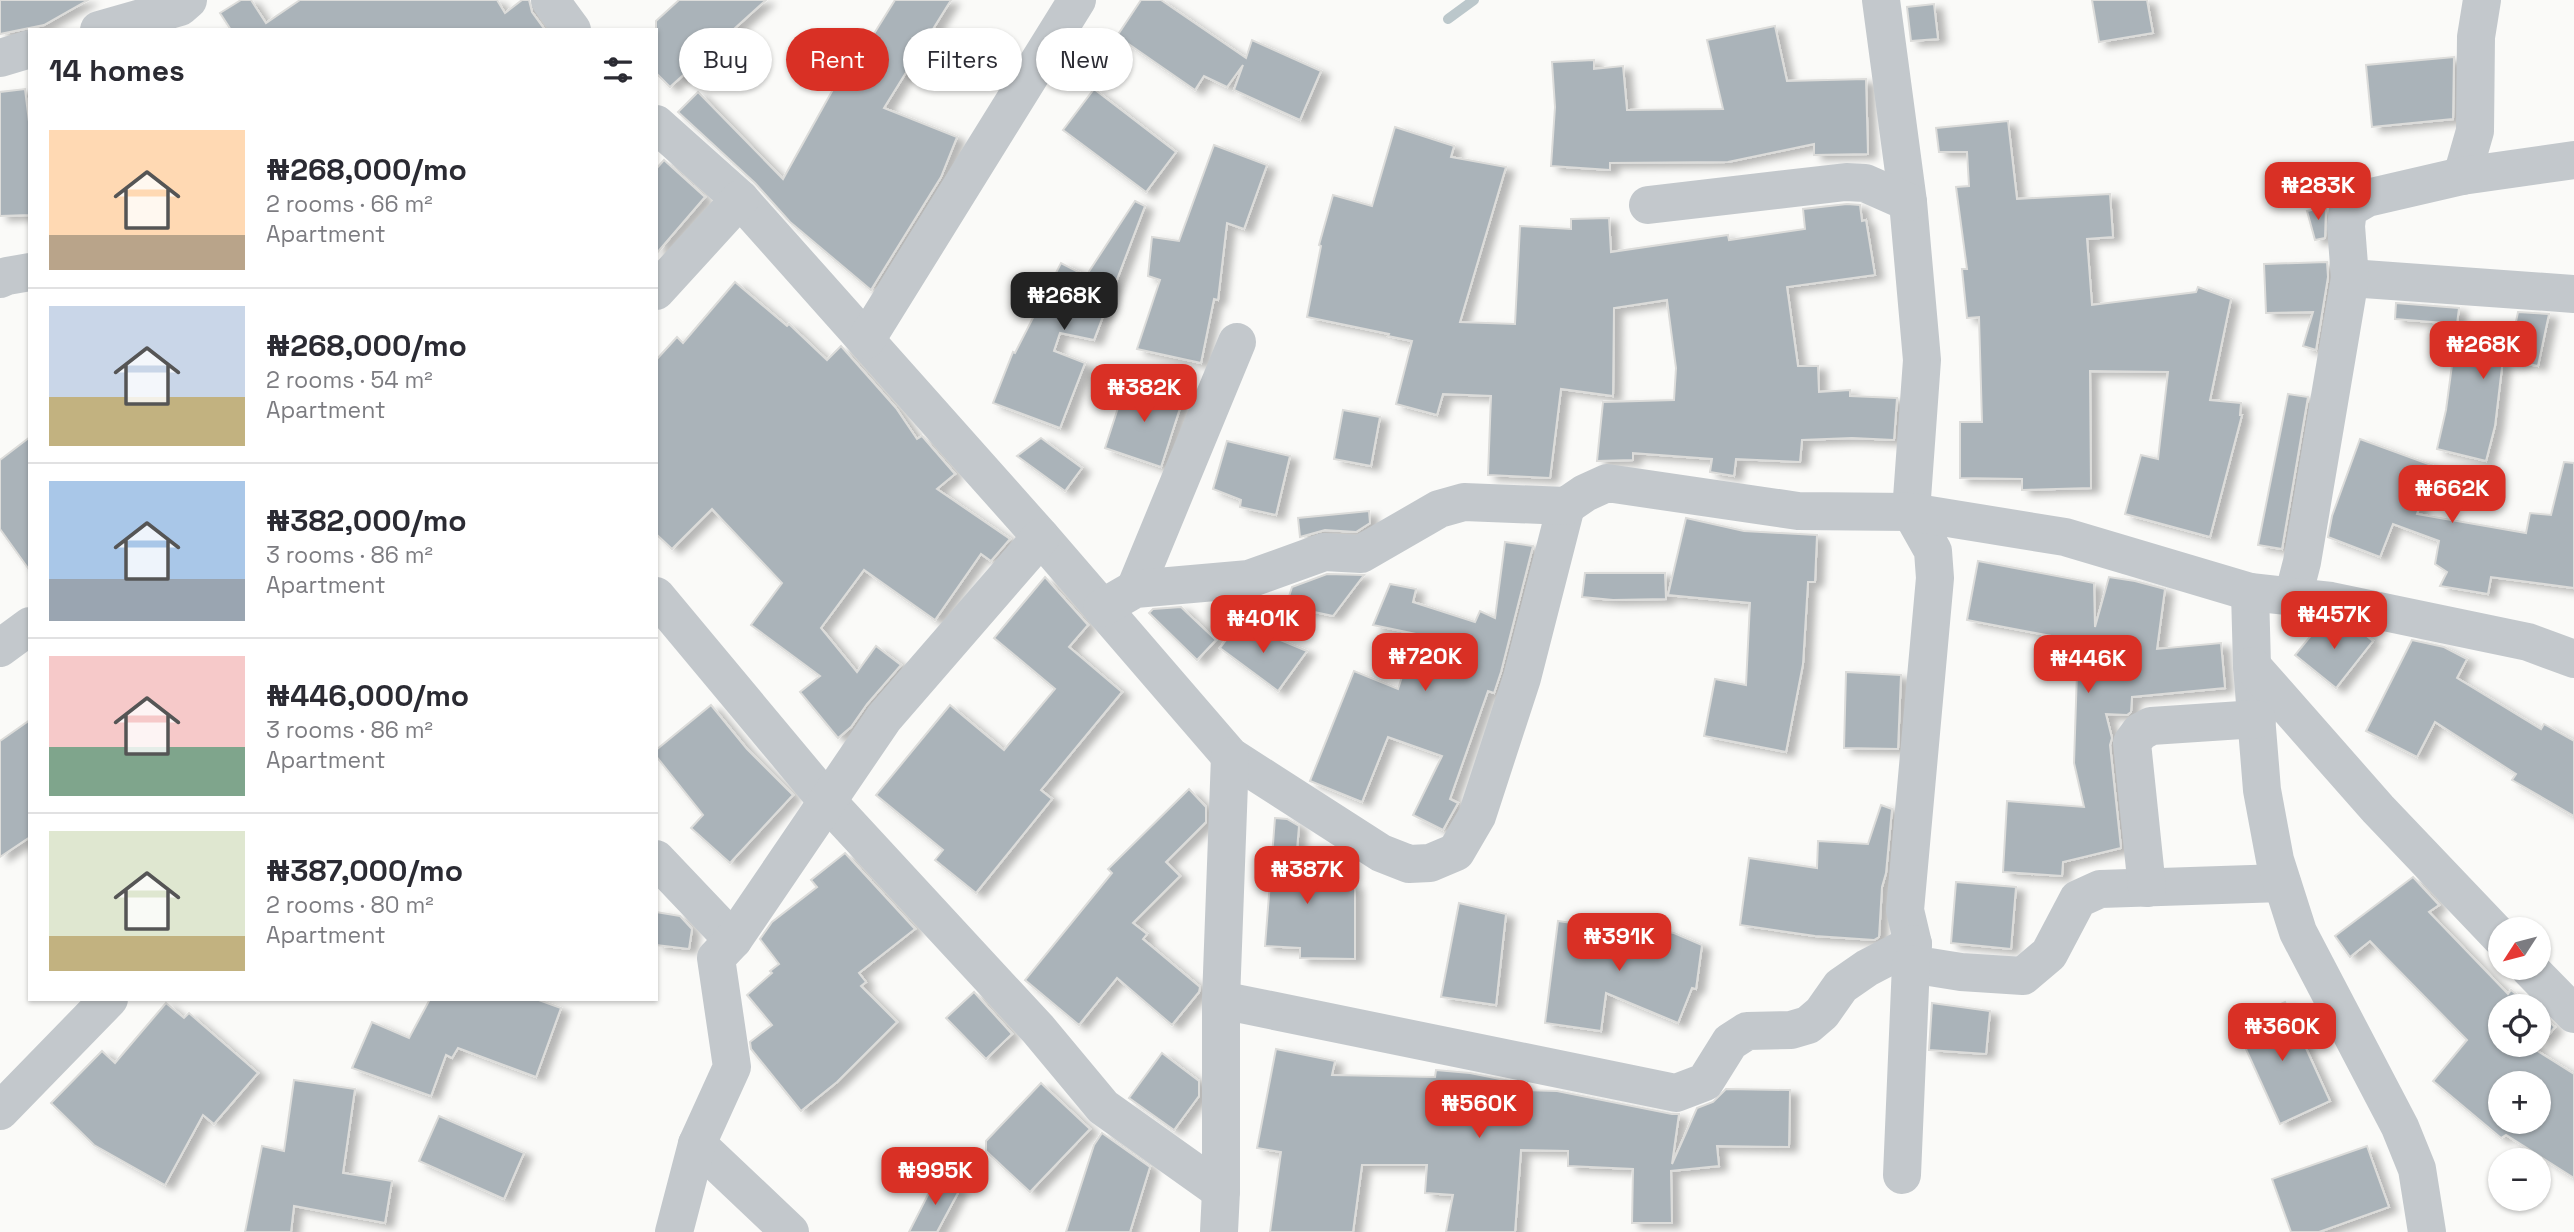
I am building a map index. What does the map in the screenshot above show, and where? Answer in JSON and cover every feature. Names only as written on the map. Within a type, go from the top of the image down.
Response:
[{"type":"street","points":[[550,0],[556,12],[570,28]]},
{"type":"street","points":[[866,340],[1077,0]]},
{"type":"street","points":[[1881,0],[1908,202],[1922,360],[1911,512],[1933,551],[1935,578],[1905,909],[1912,954],[1902,1175]]},
{"type":"street","points":[[2462,176],[2474,131],[2476,37],[2483,0]]},
{"type":"street","points":[[108,28],[175,14]]},
{"type":"street","points":[[0,58],[28,50]]},
{"type":"street","points":[[658,126],[740,199],[1041,537],[1230,756],[1381,853],[1409,864],[1430,863],[1456,852],[1477,816],[1522,678],[1566,506]]},
{"type":"street","points":[[2292,597],[2302,562],[2350,278],[2346,226],[2348,209],[2367,198],[2462,176],[2574,160]]},
{"type":"street","points":[[1648,205],[1846,183],[1865,183],[1908,202]]},
{"type":"street","points":[[658,289],[740,199]]},
{"type":"street","points":[[0,279],[28,272]]},
{"type":"street","points":[[2350,278],[2574,294]]},
{"type":"street","points":[[1135,589],[1237,342]]},
{"type":"street","points":[[1102,608],[1135,589],[1249,579],[1324,552],[1361,554],[1439,509],[1464,502],[1566,506],[1607,483],[1798,512],[1911,512],[2065,537],[2250,592],[2330,601],[2528,642],[2574,659]]},
{"type":"street","points":[[674,1232],[697,1144],[732,1067],[716,958],[733,940],[884,718],[1041,537]]},
{"type":"street","points":[[2250,592],[2252,666],[2262,790],[2274,860],[2298,932],[2400,1127],[2417,1169],[2427,1232]]},
{"type":"street","points":[[658,598],[827,801],[1038,1029],[1103,1107],[1221,1191]]},
{"type":"street","points":[[0,648],[28,627]]},
{"type":"street","points":[[2252,666],[2378,809],[2488,924]]},
{"type":"street","points":[[2147,887],[2132,743],[2140,733],[2151,726],[2257,719]]},
{"type":"street","points":[[1219,1232],[1221,1000],[1230,756]]},
{"type":"street","points":[[658,861],[733,940]]},
{"type":"street","points":[[1221,1000],[1676,1093],[1705,1083],[1730,1042],[1747,1031],[1791,1030],[1808,1025],[1822,1013],[1841,986],[1867,968],[1912,954],[1961,972],[2023,976],[2049,954],[2078,899],[2100,889],[2282,883]]},
{"type":"street","points":[[2541,980],[2574,1014]]},
{"type":"street","points":[[0,1111],[108,1001]]},
{"type":"street","points":[[697,1144],[790,1232]]},
{"type":"building","points":[[0,0],[88,0],[44,25],[0,34]]},
{"type":"building","points":[[241,0],[251,0],[266,23],[300,0],[497,0],[505,13],[522,0],[529,0],[532,12],[544,28],[230,28],[220,13]]},
{"type":"building","points":[[679,0],[766,0],[735,28],[679,28],[679,79],[670,87],[658,75],[656,21]]},
{"type":"building","points":[[895,0],[951,0],[934,28],[903,28],[903,77],[884,108],[957,137],[941,177],[871,290],[790,222],[755,183],[678,112],[698,92],[783,179],[832,91],[889,91],[889,28],[878,28]]},
{"type":"building","points":[[1141,0],[1161,0],[1246,58],[1252,40],[1321,71],[1300,120],[1234,90],[1243,65],[1227,87],[1204,76],[1195,90],[1133,47],[1133,28],[1122,28]]},
{"type":"building","points":[[2092,0],[2147,0],[2153,33],[2099,42]]},
{"type":"building","points":[[1934,4],[1938,39],[1911,41],[1907,7]]},
{"type":"building","points":[[1775,26],[1787,81],[1866,79],[1868,154],[1814,155],[1814,144],[1728,162],[1610,163],[1610,170],[1551,166],[1555,107],[1552,62],[1594,60],[1594,69],[1623,66],[1627,110],[1723,109],[1707,40]]},
{"type":"building","points":[[2454,57],[2453,119],[2372,127],[2366,65]]},
{"type":"building","points":[[25,89],[28,114],[28,215],[0,216],[0,92]]},
{"type":"building","points":[[1092,91],[1097,91],[1176,152],[1146,192],[1063,130]]},
{"type":"building","points":[[2008,121],[2017,199],[2110,194],[2113,237],[2087,239],[2092,305],[2196,292],[2198,287],[2231,299],[2210,400],[2241,403],[2242,415],[2210,537],[2125,514],[2141,455],[2158,459],[2168,372],[2090,371],[2091,488],[2022,490],[2022,479],[1960,478],[1960,422],[1982,422],[1979,317],[1967,318],[1962,269],[1967,269],[1956,187],[1969,186],[1967,152],[1939,152],[1936,128]]},
{"type":"building","points":[[1395,127],[1454,146],[1451,157],[1506,167],[1460,322],[1515,324],[1520,226],[1571,229],[1571,219],[1609,218],[1611,252],[1728,235],[1729,240],[1805,229],[1803,209],[1860,205],[1862,221],[1866,220],[1875,275],[1787,287],[1798,366],[1818,366],[1819,392],[1850,390],[1850,396],[1897,398],[1894,440],[1802,440],[1800,462],[1736,459],[1734,476],[1710,472],[1712,459],[1633,453],[1633,460],[1597,461],[1603,402],[1674,400],[1676,368],[1667,300],[1614,308],[1613,396],[1561,389],[1550,478],[1488,475],[1491,396],[1443,394],[1437,415],[1396,404],[1412,341],[1307,317],[1321,246],[1319,245],[1333,195],[1372,206]]},
{"type":"building","points":[[1214,145],[1267,165],[1244,229],[1227,223],[1218,300],[1214,299],[1201,363],[1137,349],[1160,280],[1148,276],[1152,237],[1179,241]]},
{"type":"building","points":[[664,160],[705,197],[658,252],[658,167]]},
{"type":"building","points":[[1135,201],[1145,206],[1094,340],[1060,333],[1054,351],[1085,363],[1060,428],[993,403],[1013,352],[1015,353],[1061,263],[1086,276]]},
{"type":"building","points":[[2326,207],[2325,238],[2315,240],[2307,211]]},
{"type":"building","points":[[2327,262],[2328,277],[2316,350],[2303,346],[2313,312],[2266,313],[2264,264]]},
{"type":"building","points":[[735,282],[787,326],[789,324],[827,360],[841,346],[896,408],[917,439],[922,436],[955,474],[937,489],[1010,539],[991,561],[981,554],[935,620],[864,570],[821,628],[857,672],[876,646],[901,665],[851,727],[838,738],[800,692],[820,676],[751,625],[782,583],[712,509],[672,549],[658,536],[658,358],[677,337],[683,343]]},
{"type":"building","points":[[2396,303],[2459,308],[2457,324],[2395,319]]},
{"type":"building","points":[[2518,312],[2549,314],[2538,366],[2503,359],[2495,426],[2486,461],[2437,449],[2446,410],[2454,350],[2442,347],[2445,327],[2513,336]]},
{"type":"building","points":[[1127,380],[1182,402],[1161,467],[1105,448]]},
{"type":"building","points":[[2288,394],[2308,397],[2282,549],[2258,545]]},
{"type":"building","points":[[1343,410],[1380,417],[1371,466],[1334,459]]},
{"type":"building","points":[[1041,438],[1082,468],[1065,491],[1017,456]]},
{"type":"building","points":[[28,439],[28,568],[0,529],[0,460]]},
{"type":"building","points":[[2360,439],[2434,466],[2417,514],[2526,533],[2530,513],[2551,515],[2564,462],[2574,463],[2574,588],[2491,577],[2488,594],[2440,586],[2447,572],[2435,564],[2439,541],[2393,524],[2380,557],[2328,537],[2332,516]]},
{"type":"building","points":[[1227,441],[1290,456],[1276,515],[1240,507],[1241,500],[1213,489]]},
{"type":"building","points":[[1369,511],[1370,523],[1356,532],[1325,530],[1300,537],[1298,518]]},
{"type":"building","points":[[1686,518],[1744,531],[1817,535],[1815,582],[1808,582],[1803,664],[1786,752],[1704,736],[1715,679],[1746,685],[1750,603],[1668,595]]},
{"type":"building","points":[[1505,542],[1533,546],[1501,672],[1494,693],[1488,691],[1450,799],[1458,803],[1443,830],[1413,815],[1442,756],[1388,737],[1362,802],[1310,781],[1354,671],[1398,689],[1416,634],[1373,625],[1390,584],[1416,589],[1413,602],[1475,622],[1480,611],[1495,618]]},
{"type":"building","points":[[1978,561],[2094,583],[2095,627],[2109,577],[2165,589],[2157,649],[2221,643],[2225,688],[2132,697],[2131,712],[2127,715],[2106,714],[2112,738],[2110,745],[2121,848],[2063,862],[2062,876],[2003,872],[2007,801],[2084,807],[2074,763],[2078,641],[1967,620]]},
{"type":"building","points":[[1585,573],[1665,573],[1666,599],[1613,600],[1582,597]]},
{"type":"building","points":[[1327,574],[1364,575],[1333,616],[1286,606],[1292,587]]},
{"type":"building","points":[[1045,577],[1088,625],[1069,647],[1122,692],[1041,790],[1052,799],[976,893],[935,860],[943,850],[876,795],[950,705],[1004,750],[1055,689],[994,638]]},
{"type":"building","points":[[1181,607],[1216,640],[1197,660],[1149,613],[1153,609]]},
{"type":"building","points":[[2322,622],[2358,629],[2373,641],[2336,688],[2295,655]]},
{"type":"building","points":[[1239,623],[1307,651],[1278,691],[1220,648]]},
{"type":"building","points":[[2412,640],[2444,647],[2467,659],[2457,678],[2541,729],[2544,724],[2574,741],[2574,816],[2512,780],[2516,774],[2435,722],[2417,757],[2366,731]]},
{"type":"building","points":[[1846,672],[1901,675],[1898,749],[1844,748]]},
{"type":"building","points":[[711,705],[747,749],[793,795],[730,863],[691,828],[703,815],[658,759],[658,748]]},
{"type":"building","points":[[28,721],[28,838],[0,857],[0,741]]},
{"type":"building","points":[[1189,789],[1206,807],[1206,822],[1166,862],[1180,876],[1133,923],[1147,934],[1143,939],[1200,987],[1199,992],[1172,1025],[1117,978],[1079,1025],[1025,980],[1112,873],[1108,869]]},
{"type":"building","points":[[1881,805],[1892,809],[1879,937],[1874,940],[1815,936],[1740,925],[1749,858],[1817,868],[1818,841],[1868,844]]},
{"type":"building","points":[[1275,818],[1287,819],[1299,826],[1294,885],[1355,885],[1355,959],[1300,958],[1300,948],[1265,946]]},
{"type":"building","points":[[845,853],[915,929],[859,973],[866,982],[861,986],[897,1022],[837,1082],[801,1111],[751,1049],[750,1042],[772,1025],[747,995],[779,964],[760,939],[772,922],[817,887],[811,880]]},
{"type":"building","points":[[2413,877],[2439,905],[2429,912],[2488,973],[2488,980],[2495,980],[2508,994],[2488,994],[2488,1057],[2547,1057],[2574,1074],[2574,1178],[2551,1163],[2551,1148],[2527,1148],[2506,1135],[2501,1138],[2496,1134],[2551,1134],[2551,1071],[2488,1071],[2488,1127],[2433,1081],[2467,1040],[2370,941],[2350,957],[2335,936]]},
{"type":"building","points":[[1956,882],[2016,887],[2011,949],[1951,943]]},
{"type":"building","points":[[1459,903],[1506,914],[1496,1005],[1441,997]]},
{"type":"building","points":[[658,912],[680,916],[692,929],[689,949],[658,945]]},
{"type":"building","points":[[1558,921],[1658,935],[1659,930],[1674,933],[1702,945],[1696,989],[1692,988],[1678,1023],[1606,993],[1601,1031],[1545,1023]]},
{"type":"building","points":[[974,992],[1012,1034],[986,1059],[946,1018]]},
{"type":"building","points":[[429,1001],[542,1001],[561,1008],[536,1077],[458,1048],[452,1058],[446,1055],[431,1096],[352,1068],[372,1022],[409,1038]]},
{"type":"building","points":[[2285,1002],[2330,1101],[2280,1124],[2235,1025]]},
{"type":"building","points":[[166,1003],[184,1018],[189,1013],[258,1073],[214,1124],[203,1115],[165,1185],[94,1145],[51,1103],[102,1051],[115,1063]]},
{"type":"building","points":[[1932,1003],[1990,1011],[1986,1054],[1929,1050]]},
{"type":"building","points":[[1276,1049],[1335,1061],[1332,1075],[1435,1077],[1436,1070],[1470,1073],[1525,1084],[1525,1090],[1557,1091],[1679,1114],[1672,1164],[1697,1108],[1713,1102],[1726,1089],[1790,1090],[1789,1147],[1717,1146],[1719,1166],[1671,1171],[1672,1223],[1632,1223],[1633,1169],[1568,1166],[1568,1151],[1521,1150],[1515,1232],[1446,1232],[1453,1195],[1425,1193],[1427,1165],[1362,1165],[1353,1232],[1270,1232],[1281,1152],[1257,1148]]},
{"type":"building","points":[[1162,1053],[1199,1081],[1199,1096],[1174,1130],[1129,1098]]},
{"type":"building","points":[[294,1080],[355,1089],[343,1173],[392,1181],[385,1223],[294,1206],[291,1232],[245,1232],[262,1146],[284,1151]]},
{"type":"building","points":[[1041,1083],[1090,1129],[1030,1192],[986,1151],[986,1141]]},
{"type":"building","points":[[439,1116],[524,1153],[504,1199],[419,1161]]},
{"type":"building","points":[[1102,1133],[1150,1167],[1130,1232],[1066,1232],[1094,1145]]},
{"type":"building","points":[[2367,1146],[2389,1207],[2319,1232],[2291,1232],[2272,1179]]},
{"type":"building","points":[[937,1177],[960,1189],[937,1232],[909,1232]]},
{"type":"waterway","points":[[1448,19],[1474,0]]}]
